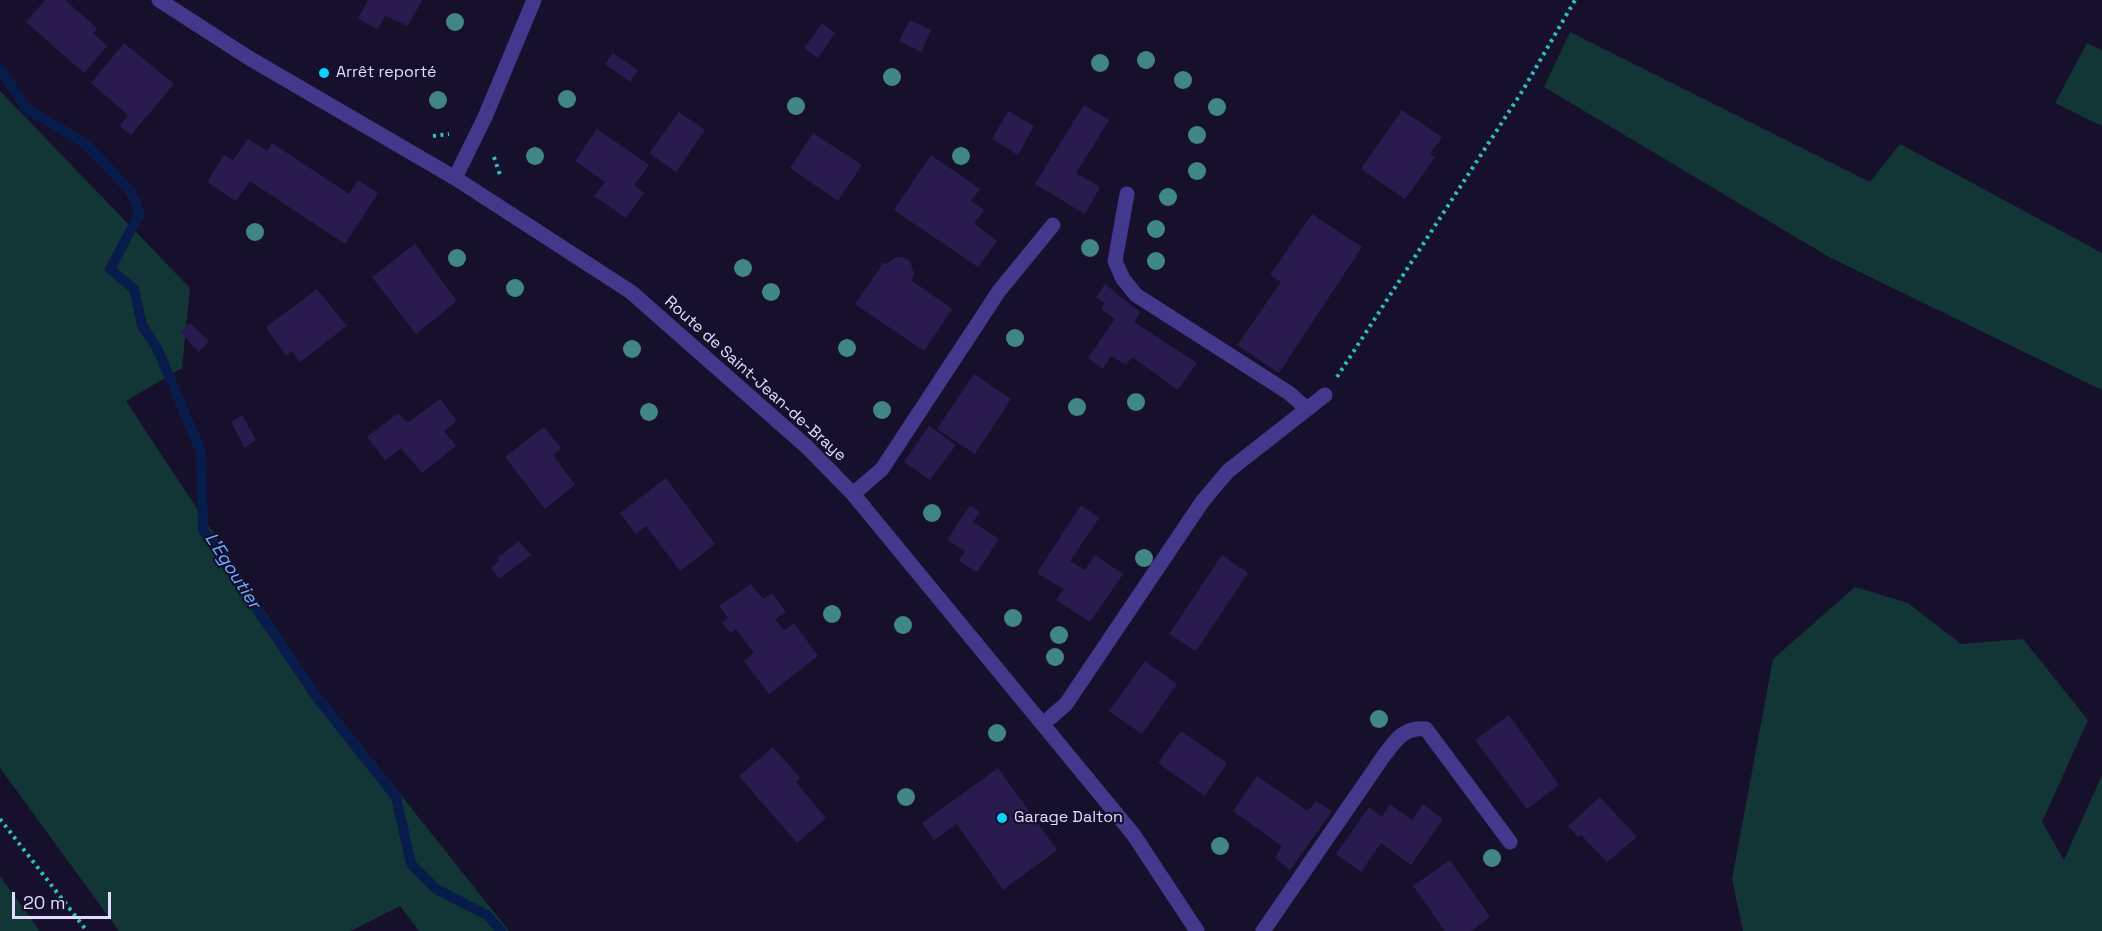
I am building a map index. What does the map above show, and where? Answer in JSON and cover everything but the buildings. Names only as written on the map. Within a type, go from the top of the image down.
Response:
[{"type":"street","name":"Route de Saint-Jean-de-Braye","points":[[159,0],[249,57],[455,178],[631,292],[807,447],[853,494],[1044,723],[1133,834],[1197,931]]},
{"type":"street","points":[[455,178],[485,117],[534,0]]},
{"type":"street","points":[[1127,194],[1115,261],[1137,296],[1289,393],[1307,409]]},
{"type":"street","points":[[853,494],[882,469],[999,291],[1053,225]]},
{"type":"street","points":[[1044,723],[1066,704],[1202,502],[1228,471],[1325,395]]},
{"type":"street","points":[[1263,931],[1383,757],[1402,734],[1415,728],[1426,729],[1510,842]]},
{"type":"path","points":[[1325,395],[1523,90],[1575,0]]},
{"type":"path","points":[[0,819],[87,931]]},
{"type":"green space","points":[[1570,32],[1870,182],[1900,144],[2102,253],[2102,390],[1829,257],[1544,87]]},
{"type":"green space","points":[[2087,43],[2102,50],[2102,126],[2055,103]]},
{"type":"green space","points":[[0,91],[190,288],[182,368],[126,401],[315,687],[509,931],[419,931],[400,906],[351,931],[119,931],[0,768]]},
{"type":"green space","points":[[1855,587],[1908,603],[1961,644],[2023,639],[2088,720],[2042,822],[2064,860],[2102,775],[2102,931],[1743,931],[1732,879],[1773,659]]},
{"type":"green space","points":[[0,876],[40,931],[0,931]]},
{"type":"waterway","name":"L'Egoutier","points":[[0,69],[27,109],[86,144],[130,191],[140,213],[110,269],[134,289],[142,325],[158,350],[201,452],[203,530],[318,699],[396,797],[411,864],[436,889],[487,915],[501,931]]},
{"type":"place","name":"Arrêt reporté","points":[[324,73]]},
{"type":"place","name":"Garage Dalton","points":[[1002,818]]}]
